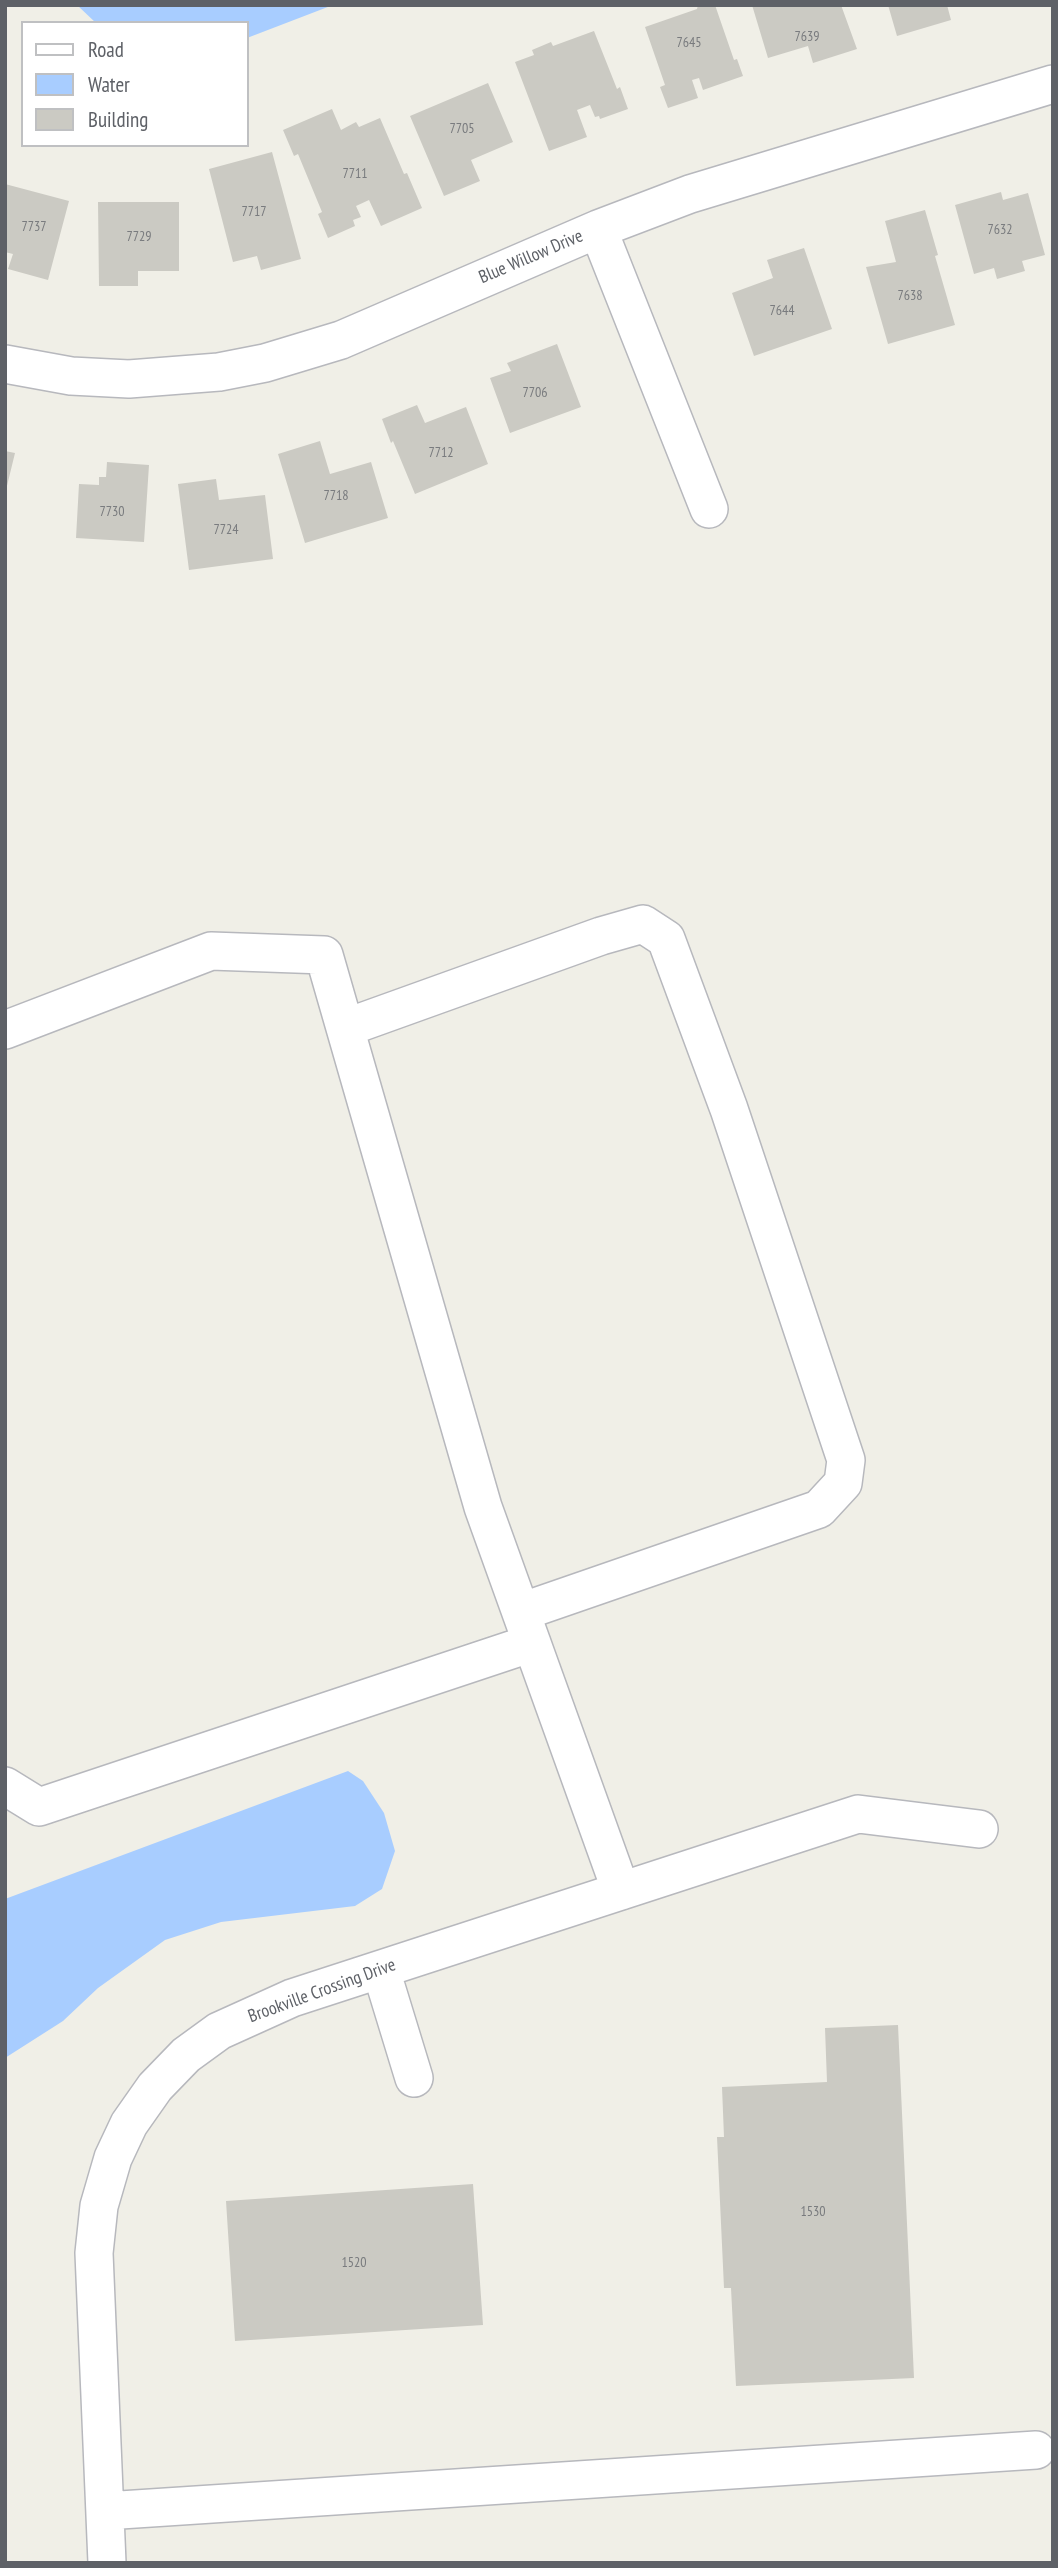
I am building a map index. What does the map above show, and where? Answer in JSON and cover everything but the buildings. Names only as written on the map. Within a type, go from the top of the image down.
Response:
[{"type":"street","name":"Blue Willow Drive","points":[[5,364],[71,376],[129,379],[219,372],[265,363],[341,340],[598,229],[690,194],[1053,84]]},
{"type":"street","points":[[598,229],[709,509]]},
{"type":"street","points":[[5,1786],[39,1807],[527,1627],[819,1509],[843,1483],[846,1460],[729,1110],[666,939],[643,924],[601,936],[345,1028]]},
{"type":"street","points":[[5,1030],[211,951],[324,955],[483,1507],[621,1891]]},
{"type":"street","name":"Brookville Crossing Drive","points":[[107,2563],[94,2253],[99,2206],[113,2158],[129,2124],[155,2087],[186,2055],[219,2031],[292,1998],[858,1814],[979,1829]]},
{"type":"street","points":[[380,1970],[414,2078]]},
{"type":"street","points":[[105,2511],[1036,2450]]},
{"type":"water","points":[[77,5],[333,5],[248,38],[248,21],[94,21]]},
{"type":"water","points":[[348,1771],[363,1781],[384,1813],[395,1851],[382,1889],[355,1906],[221,1922],[165,1940],[98,1988],[63,2021],[5,2058],[5,1899]]}]
